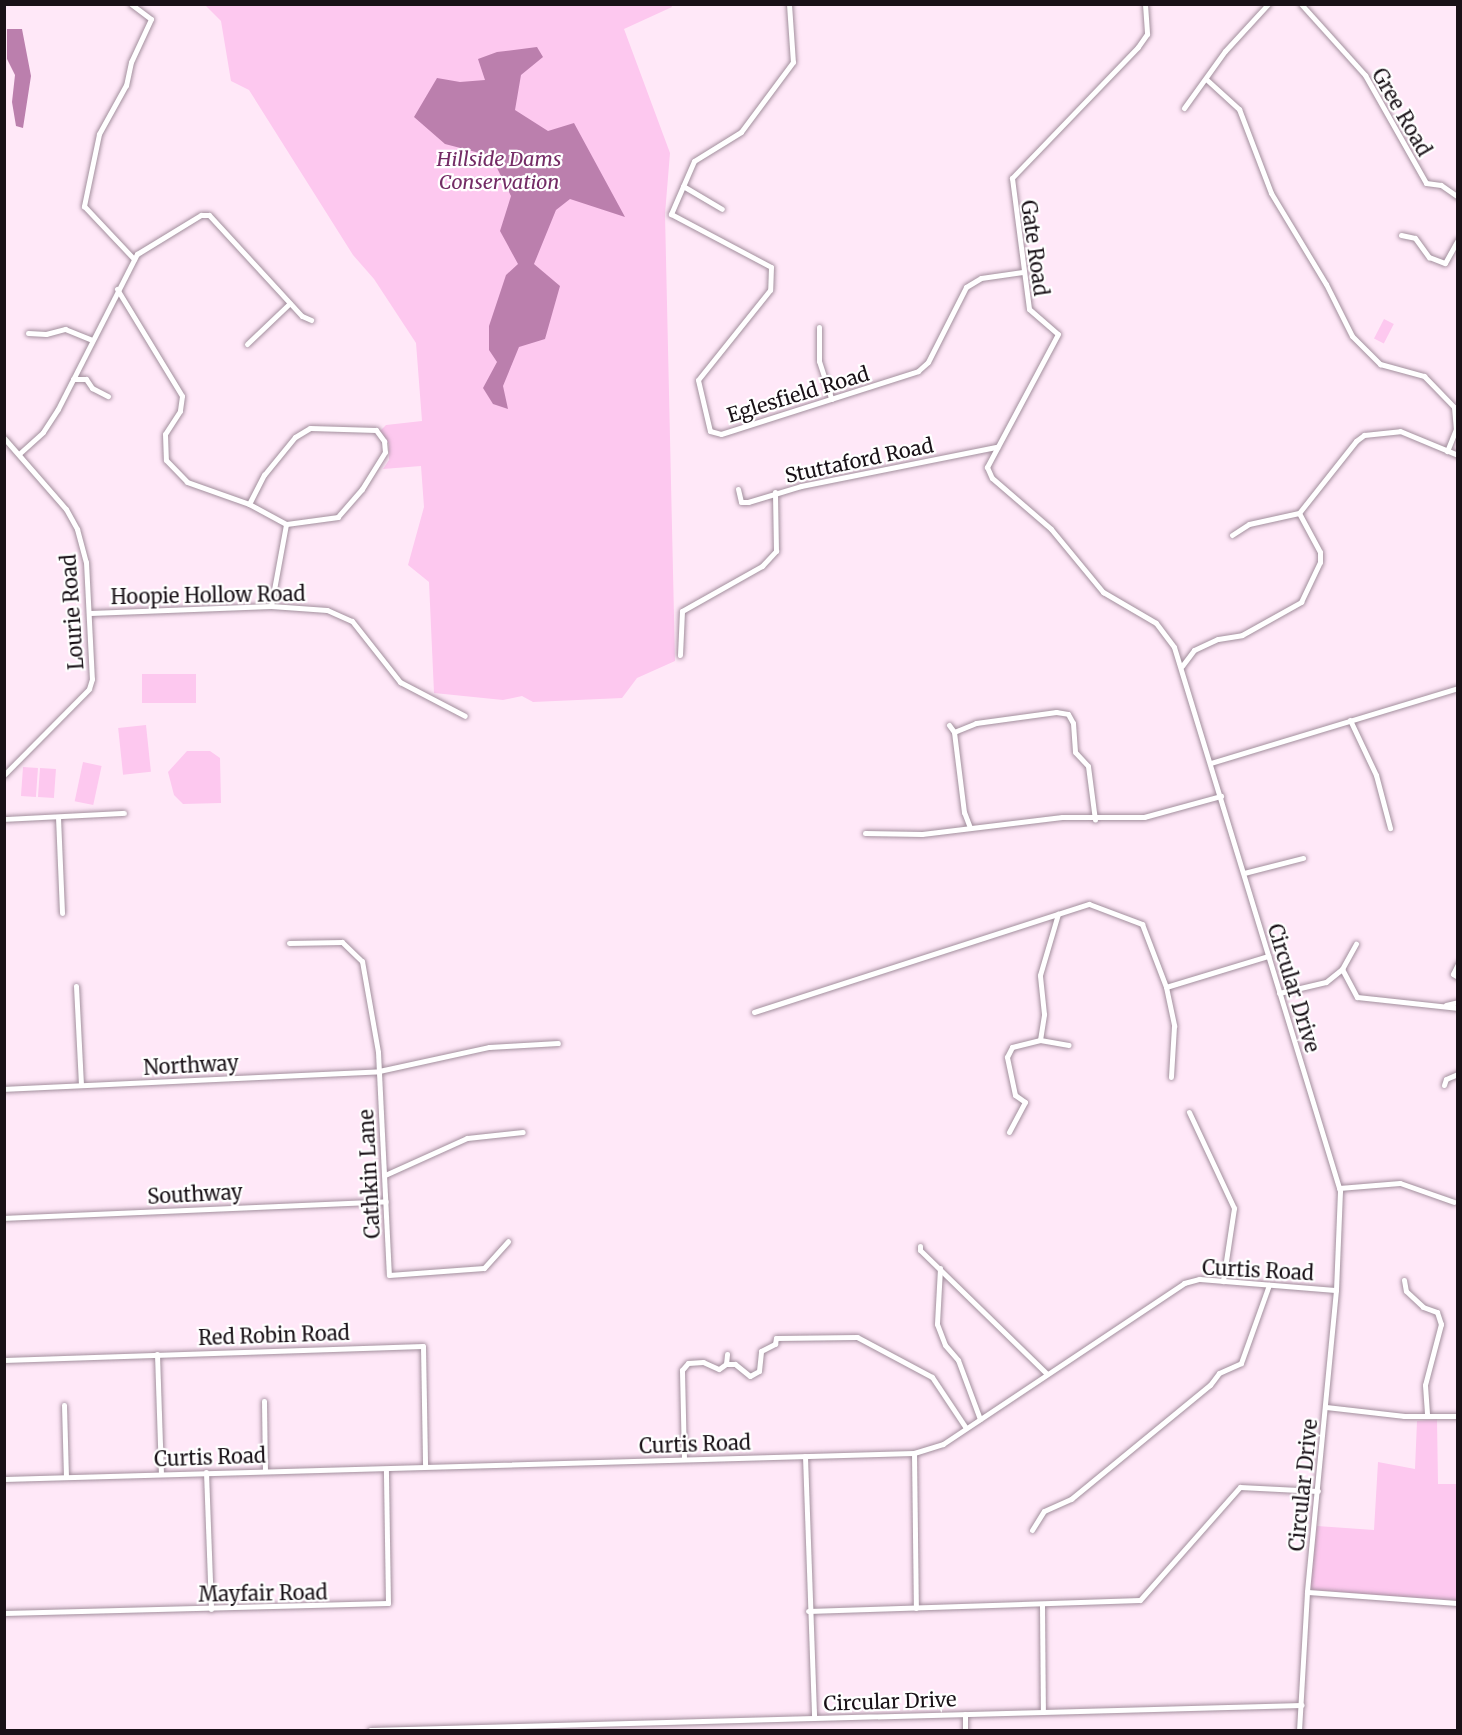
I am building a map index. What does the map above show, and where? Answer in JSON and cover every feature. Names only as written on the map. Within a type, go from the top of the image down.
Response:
[{"type":"street","points":[[131,4],[152,19],[131,62],[126,85],[99,134],[84,206],[134,259]]},
{"type":"street","points":[[722,209],[683,186],[694,161],[741,132],[793,62],[789,4]]},
{"type":"street","name":"Gate Road","points":[[997,447],[1058,334],[1029,309],[1012,178],[1138,47],[1147,34],[1145,4]]},
{"type":"street","points":[[1185,108],[1268,4]]},
{"type":"street","name":"Gree Road","points":[[1301,4],[1365,75],[1426,183],[1441,184],[1458,197]]},
{"type":"street","points":[[1206,79],[1239,110],[1271,193],[1326,284],[1352,336],[1380,364],[1424,376],[1454,407],[1457,422],[1447,451]]},
{"type":"street","name":"Eglesfield Road","points":[[683,186],[671,214],[769,263],[771,284],[698,380],[710,431],[720,434],[921,370],[966,287],[981,278],[1023,272]]},
{"type":"street","points":[[20,453],[50,424],[134,259],[161,237],[205,214],[290,303],[310,320]]},
{"type":"street","points":[[1401,235],[1415,238],[1430,257],[1445,263],[1458,240]]},
{"type":"street","points":[[117,289],[182,396],[180,411],[164,440],[166,460],[187,482],[249,504],[286,524],[326,521],[341,515],[382,458],[384,441],[376,430],[310,428],[300,432],[264,475],[249,504]]},
{"type":"street","points":[[248,344],[290,303]]},
{"type":"street","points":[[819,327],[819,361],[831,399]]},
{"type":"street","points":[[28,333],[46,334],[65,329],[92,340]]},
{"type":"street","points":[[73,379],[86,379],[92,388],[108,396]]},
{"type":"street","points":[[1232,535],[1249,524],[1299,513],[1356,441],[1364,435],[1400,431],[1458,455]]},
{"type":"street","name":"Lourie Road","points":[[4,438],[20,453],[66,508],[77,529],[86,562],[90,613],[91,687],[4,775]]},
{"type":"street","name":"Stuttaford Road","points":[[738,489],[741,502],[775,492],[997,447]]},
{"type":"street","name":"Circular Drive","points":[[370,1731],[1302,1705],[1307,1592],[1326,1407],[1342,1210],[1339,1188],[1182,666],[1174,647],[1156,623],[1103,592],[1051,529],[992,478],[987,467],[997,447]]},
{"type":"street","points":[[680,655],[682,611],[762,566],[776,551],[775,492]]},
{"type":"street","points":[[1182,666],[1194,650],[1218,639],[1242,635],[1301,602],[1320,562],[1320,552],[1299,513]]},
{"type":"street","points":[[271,606],[286,524]]},
{"type":"street","name":"Hoopie Hollow Road","points":[[90,613],[271,606],[315,608],[346,617],[400,682],[465,716]]},
{"type":"street","points":[[1211,764],[1458,688]]},
{"type":"street","points":[[954,732],[976,723],[1056,712],[1068,714],[1073,723],[1075,752],[1088,766],[1095,820]]},
{"type":"street","points":[[1350,720],[1376,775],[1390,828]]},
{"type":"street","points":[[949,725],[954,732],[964,812],[970,828]]},
{"type":"street","points":[[865,833],[922,834],[1062,818],[1095,820],[1144,817],[1221,796]]},
{"type":"street","points":[[4,819],[124,813]]},
{"type":"street","points":[[58,817],[62,913]]},
{"type":"street","points":[[1244,873],[1303,858]]},
{"type":"street","points":[[754,1012],[1089,904],[1142,924],[1166,987],[1174,1026],[1171,1077]]},
{"type":"street","points":[[1040,1040],[1044,1014],[1040,975],[1058,914]]},
{"type":"street","name":"Cathkin Lane","points":[[289,943],[339,942],[359,955],[373,1016],[379,1071],[389,1275],[484,1268],[508,1241]]},
{"type":"street","points":[[1280,993],[1326,982],[1342,969],[1356,944]]},
{"type":"street","points":[[1166,987],[1268,956]]},
{"type":"street","points":[[1458,964],[1453,974],[1458,977]]},
{"type":"street","points":[[1342,969],[1357,997],[1458,1008]]},
{"type":"street","points":[[76,986],[81,1085]]},
{"type":"street","points":[[1444,1006],[1458,1002]]},
{"type":"street","points":[[1009,1132],[1024,1102],[1015,1095],[1007,1056],[1012,1047],[1040,1040],[1068,1045]]},
{"type":"street","name":"Northway","points":[[4,1089],[379,1071],[489,1047],[558,1044]]},
{"type":"street","points":[[1444,1085],[1446,1079],[1458,1074]]},
{"type":"street","points":[[1189,1112],[1234,1208],[1223,1281]]},
{"type":"street","points":[[385,1174],[467,1138],[523,1132]]},
{"type":"street","points":[[1339,1188],[1400,1183],[1454,1202]]},
{"type":"street","name":"Southway","points":[[4,1218],[386,1201]]},
{"type":"street","points":[[920,1246],[920,1250],[1047,1374]]},
{"type":"street","points":[[940,1268],[937,1324],[945,1345],[958,1360],[980,1419]]},
{"type":"street","name":"Curtis Road","points":[[4,1479],[914,1453],[943,1444],[1184,1283],[1199,1279],[1336,1290]]},
{"type":"street","points":[[1404,1280],[1406,1291],[1423,1307],[1437,1312],[1441,1324],[1425,1385],[1427,1416]]},
{"type":"street","points":[[1032,1530],[1044,1511],[1071,1499],[1219,1373],[1241,1363],[1269,1284]]},
{"type":"street","points":[[684,1459],[684,1366],[703,1362],[719,1369],[726,1364],[735,1364],[750,1376],[759,1371],[761,1351],[775,1344],[776,1338],[857,1337],[932,1377],[966,1428]]},
{"type":"street","name":"Red Robin Road","points":[[4,1360],[423,1346],[425,1467]]},
{"type":"street","points":[[157,1354],[162,1473]]},
{"type":"street","points":[[726,1364],[727,1354]]},
{"type":"street","points":[[264,1401],[265,1470]]},
{"type":"street","points":[[64,1405],[66,1477]]},
{"type":"street","points":[[1326,1407],[1427,1416],[1458,1416]]},
{"type":"street","points":[[914,1453],[916,1608]]},
{"type":"street","points":[[805,1456],[808,1611],[814,1718]]},
{"type":"street","name":"Mayfair Road","points":[[4,1612],[211,1609],[388,1603],[391,1594],[387,1469]]},
{"type":"street","points":[[206,1472],[211,1609]]},
{"type":"street","points":[[808,1611],[1140,1600],[1240,1487],[1318,1491]]},
{"type":"street","points":[[1307,1592],[1458,1603]]},
{"type":"street","points":[[1042,1605],[1043,1712]]},
{"type":"street","points":[[1299,1731],[1302,1705]]},
{"type":"street","points":[[965,1714],[965,1731]]},
{"type":"green space","name":"Hillside Dams Conservation","points":[[205,5],[671,5],[672,7],[624,29],[670,153],[665,214],[675,661],[637,678],[622,698],[533,702],[522,696],[503,700],[434,693],[429,582],[408,565],[424,507],[421,466],[383,469],[389,460],[389,444],[380,431],[386,425],[422,421],[416,343],[374,279],[353,255],[249,90],[231,81],[221,21]]},
{"type":"green space","points":[[1384,319],[1394,324],[1384,344],[1374,339]]},
{"type":"green space","points":[[142,674],[196,674],[196,703],[142,703]]},
{"type":"green space","points":[[146,725],[151,772],[123,775],[118,728]]},
{"type":"green space","points":[[187,751],[210,751],[220,758],[221,803],[183,804],[174,795],[168,772]]},
{"type":"green space","points":[[83,762],[102,766],[93,805],[75,801]]},
{"type":"green space","points":[[23,767],[38,768],[36,797],[21,796]]},
{"type":"green space","points":[[40,768],[56,769],[54,798],[38,797]]},
{"type":"green space","points":[[1437,1419],[1438,1484],[1457,1484],[1457,1601],[1313,1590],[1310,1586],[1317,1526],[1374,1530],[1378,1462],[1415,1469],[1417,1421]]},
{"type":"shaded area","points":[[7,29],[22,29],[31,76],[23,128],[16,126],[12,102],[15,75],[7,59]]},
{"type":"shaded area","points":[[537,47],[543,57],[521,75],[515,110],[548,131],[574,123],[625,217],[570,199],[556,210],[534,264],[560,286],[545,339],[519,347],[503,386],[508,409],[493,404],[483,388],[497,362],[489,350],[489,326],[506,275],[518,264],[500,231],[511,196],[491,156],[445,144],[414,117],[437,78],[460,82],[485,80],[478,59],[497,52]]}]
